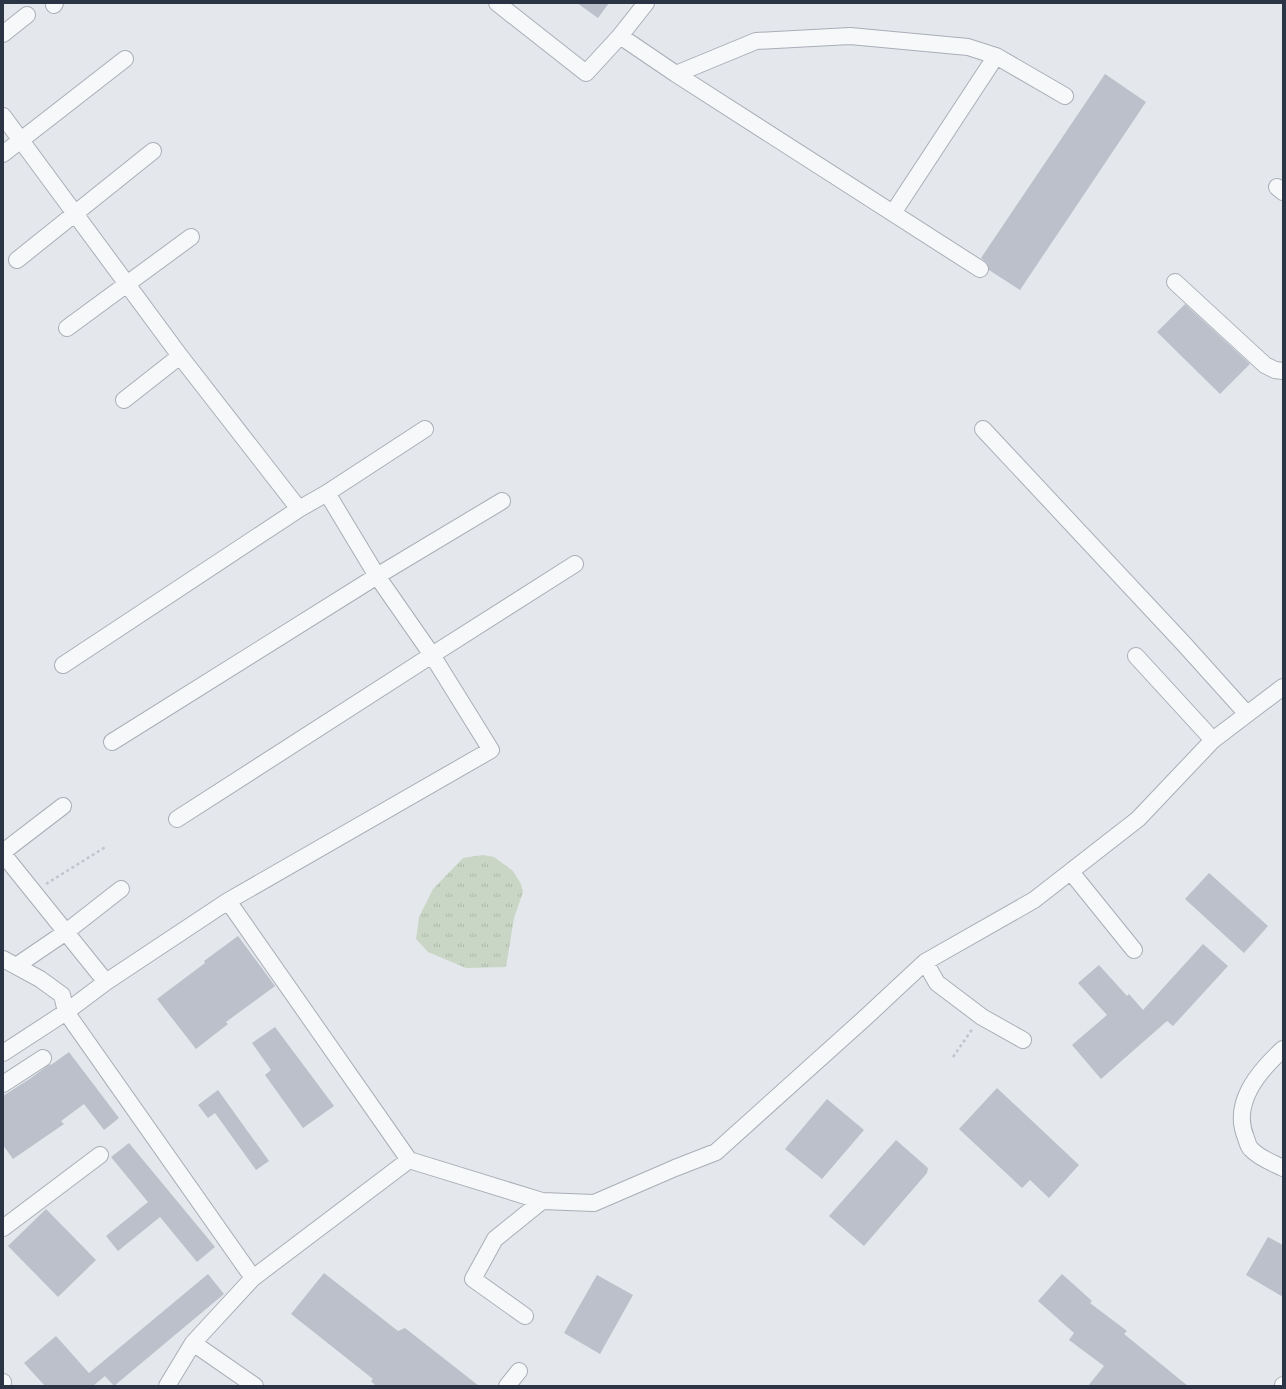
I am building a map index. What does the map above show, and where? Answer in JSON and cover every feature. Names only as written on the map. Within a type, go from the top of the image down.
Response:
[{"type":"street","points":[[497,3],[586,73],[620,36],[646,3]]},
{"type":"street","points":[[3,34],[27,15]]},
{"type":"street","points":[[620,36],[676,74],[980,269]]},
{"type":"street","points":[[676,74],[756,41],[850,36],[968,47],[996,56],[1065,96]]},
{"type":"street","points":[[893,213],[996,56]]},
{"type":"street","points":[[3,154],[125,59]]},
{"type":"street","points":[[3,116],[180,356],[299,509]]},
{"type":"street","points":[[17,260],[153,151]]},
{"type":"street","points":[[67,328],[191,237]]},
{"type":"street","points":[[1175,282],[1265,365],[1276,370],[1283,371]]},
{"type":"street","points":[[124,400],[180,356]]},
{"type":"street","points":[[63,665],[299,509],[328,493],[425,429]]},
{"type":"street","points":[[983,429],[1184,644],[1247,714]]},
{"type":"street","points":[[3,1053],[66,1012],[106,982],[228,901],[491,750],[432,655],[377,576],[328,493]]},
{"type":"street","points":[[112,742],[377,576],[502,501]]},
{"type":"street","points":[[177,818],[576,564]]},
{"type":"street","points":[[1136,656],[1213,740]]},
{"type":"street","points":[[228,901],[410,1160],[542,1201],[594,1203],[716,1152],[925,962],[1034,900],[1071,872],[1138,819],[1213,740],[1283,687]]},
{"type":"street","points":[[63,806],[3,853],[106,982]]},
{"type":"street","points":[[1071,872],[1134,950]]},
{"type":"street","points":[[10,962],[66,932],[121,889]]},
{"type":"street","points":[[10,962],[40,979],[62,996],[66,1012],[253,1278]]},
{"type":"street","points":[[925,962],[937,983],[980,1016],[1023,1040]]},
{"type":"street","points":[[1283,1049],[1268,1063],[1255,1080],[1246,1097],[1241,1117],[1243,1132],[1250,1148],[1265,1159],[1283,1168]]},
{"type":"street","points":[[3,1084],[42,1058]]},
{"type":"street","points":[[3,1228],[100,1155]]},
{"type":"street","points":[[167,1386],[193,1343],[253,1278],[410,1160]]},
{"type":"street","points":[[525,1316],[473,1279],[495,1239],[542,1201]]},
{"type":"street","points":[[193,1343],[255,1386]]},
{"type":"street","points":[[508,1386],[519,1371]]},
{"type":"path","points":[[33,892],[107,846]]},
{"type":"path","points":[[954,1057],[980,1016]]},
{"type":"green space","points":[[483,855],[494,857],[513,871],[521,884],[523,892],[514,918],[506,967],[466,968],[428,952],[416,939],[419,917],[433,889],[463,858]]},
{"type":"building","points":[[577,3],[609,3],[598,18]]},
{"type":"building","points":[[1105,74],[1146,102],[1020,290],[989,270],[988,264],[981,258]]},
{"type":"building","points":[[1185,304],[1250,364],[1220,394],[1157,332]]},
{"type":"building","points":[[1209,873],[1268,926],[1244,953],[1185,899]]},
{"type":"building","points":[[238,936],[275,986],[226,1022],[228,1024],[196,1049],[157,999]]},
{"type":"building","points":[[1203,944],[1228,966],[1173,1026],[1167,1021],[1101,1079],[1072,1045],[1107,1015],[1078,983],[1099,965],[1127,996],[1129,994],[1143,1010]]},
{"type":"building","points":[[275,1027],[334,1106],[303,1128],[265,1075],[271,1070],[252,1043]]},
{"type":"building","points":[[69,1052],[119,1118],[104,1130],[84,1104],[61,1121],[64,1124],[13,1159],[3,1145],[3,1096]]},
{"type":"building","points":[[997,1088],[1079,1165],[1049,1198],[1030,1180],[1022,1188],[959,1129]]},
{"type":"building","points":[[218,1090],[269,1161],[256,1170],[215,1113],[208,1118],[198,1105]]},
{"type":"building","points":[[827,1099],[864,1130],[822,1179],[785,1149]]},
{"type":"building","points":[[896,1140],[928,1168],[927,1173],[864,1246],[829,1216]]},
{"type":"building","points":[[129,1143],[215,1247],[197,1262],[160,1217],[118,1251],[106,1236],[148,1202],[111,1157]]},
{"type":"building","points":[[46,1209],[96,1260],[58,1297],[8,1246]]},
{"type":"building","points":[[1268,1237],[1283,1245],[1283,1297],[1246,1275]]},
{"type":"building","points":[[324,1273],[398,1331],[405,1328],[479,1386],[376,1386],[371,1381],[373,1379],[291,1314]]},
{"type":"building","points":[[208,1274],[224,1294],[114,1386],[105,1376],[93,1386],[45,1386],[24,1363],[56,1336],[89,1373]]},
{"type":"building","points":[[1062,1274],[1092,1301],[1090,1303],[1127,1331],[1124,1334],[1188,1386],[1088,1386],[1104,1366],[1069,1340],[1074,1333],[1038,1301]]},
{"type":"building","points":[[597,1275],[633,1295],[600,1354],[564,1333]]}]
